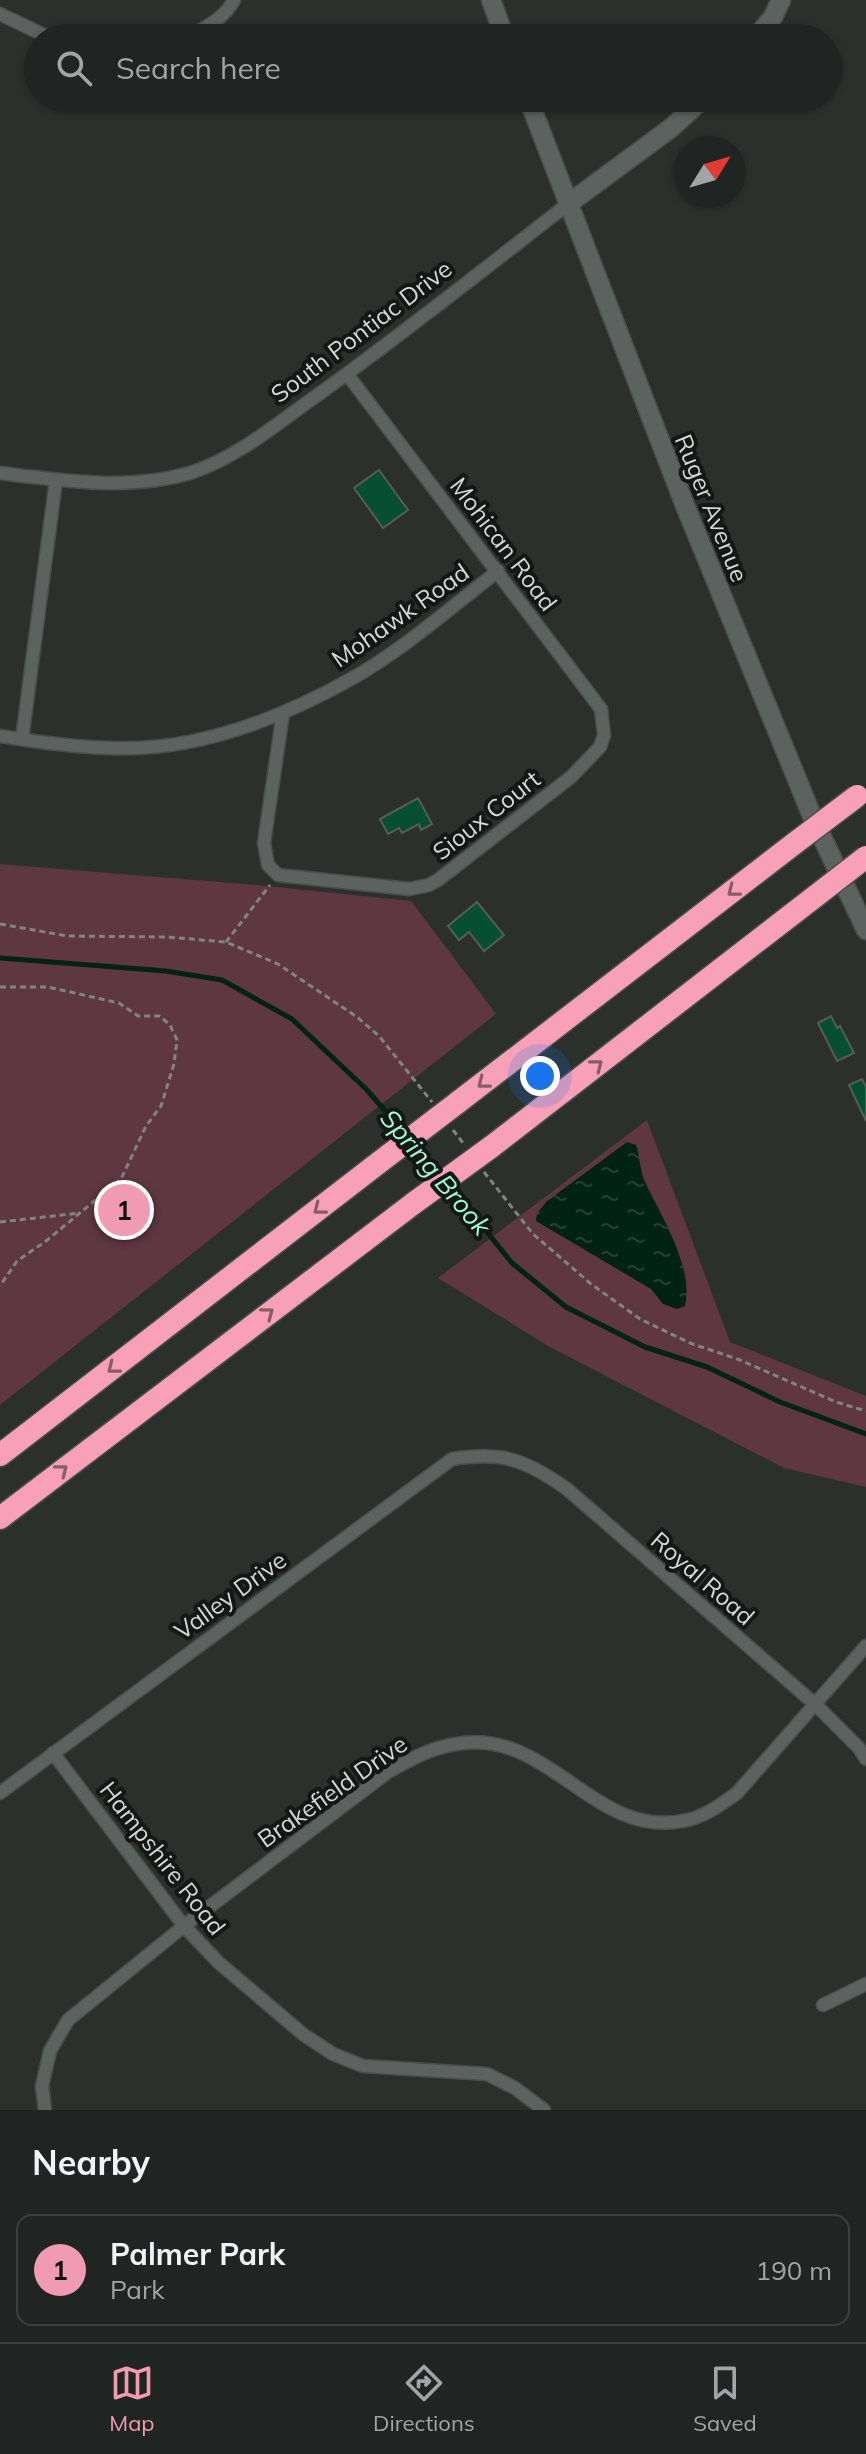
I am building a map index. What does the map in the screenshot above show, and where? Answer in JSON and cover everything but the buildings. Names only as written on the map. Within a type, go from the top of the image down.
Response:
[{"type":"highway","points":[[0,1455],[862,792]]},
{"type":"highway","points":[[0,1518],[491,1147],[866,857]]},
{"type":"street","points":[[211,24],[234,0]]},
{"type":"street","points":[[491,0],[500,24]]},
{"type":"street","points":[[767,24],[781,0]]},
{"type":"street","points":[[0,14],[24,26]]},
{"type":"street","name":"Ruger Avenue","points":[[533,112],[684,503],[794,773],[866,930]]},
{"type":"street","name":"South Pontiac Drive","points":[[0,473],[56,480],[145,482],[192,472],[237,453],[347,374],[689,112]]},
{"type":"street","name":"Mohican Road","points":[[347,374],[601,709],[604,735],[600,747]]},
{"type":"street","points":[[22,739],[56,480]]},
{"type":"street","name":"Mohawk Road","points":[[0,736],[111,748],[162,745],[212,737],[283,713],[352,678],[394,651],[498,571]]},
{"type":"street","points":[[278,875],[268,865],[264,843],[283,713]]},
{"type":"street","name":"Sioux Court","points":[[278,875],[409,889],[429,885],[571,777],[600,747]]},
{"type":"street","name":"Royal Road","points":[[494,1455],[538,1468],[567,1489],[816,1705],[866,1759]]},
{"type":"street","name":"Valley Drive","points":[[0,1793],[452,1459],[494,1455]]},
{"type":"street","name":"Brakefield Drive","points":[[45,2110],[42,2086],[50,2051],[68,2020],[184,1926],[388,1772],[422,1752],[459,1743],[496,1744],[531,1756],[620,1815],[651,1823],[683,1821],[710,1811],[737,1793],[866,1646]]},
{"type":"street","name":"Hampshire Road","points":[[53,1753],[184,1926],[218,1962],[304,2035],[333,2054],[363,2066],[487,2074],[515,2088],[544,2110]]},
{"type":"street","points":[[823,2005],[866,1984]]},
{"type":"path","points":[[226,942],[278,875]]},
{"type":"path","points":[[0,987],[48,987],[106,999],[119,1003],[138,1016],[160,1016],[170,1025],[177,1040],[174,1064],[161,1106],[146,1126],[121,1179],[17,1261],[0,1286]]},
{"type":"path","points":[[0,1222],[80,1212]]},
{"type":"shaded area","points":[[0,864],[411,901],[496,1014],[0,1405]]},
{"type":"shaded area","points":[[647,1120],[730,1342],[866,1396],[866,1487],[784,1468],[550,1347],[438,1278]]},
{"type":"water","points":[[627,1142],[636,1145],[645,1182],[681,1259],[687,1291],[685,1306],[677,1309],[663,1304],[651,1289],[536,1221],[537,1213],[547,1201]]},
{"type":"waterway","name":"Spring Brook","points":[[0,958],[166,971],[222,980],[292,1019],[367,1090],[407,1136]]},
{"type":"waterway","name":"Spring Brook","points":[[414,1144],[441,1175]]},
{"type":"waterway","name":"Spring Brook","points":[[450,1186],[512,1263],[566,1307],[645,1347],[707,1367],[780,1402],[866,1434]]},
{"type":"place","name":"Palmer Park","points":[[124,1210]]}]
